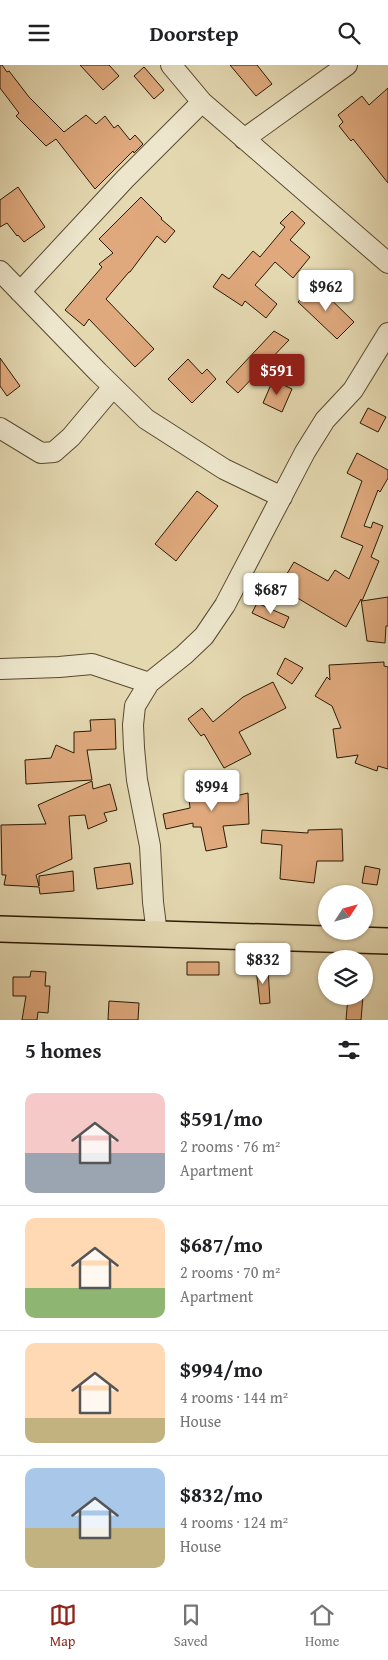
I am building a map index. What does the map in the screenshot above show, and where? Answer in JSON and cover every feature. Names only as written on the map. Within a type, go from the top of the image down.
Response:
[{"type":"main road","points":[[0,929],[388,941]]},
{"type":"street","points":[[171,65],[202,102],[388,263]]},
{"type":"street","points":[[244,139],[347,65]]},
{"type":"street","points":[[20,292],[126,179],[202,102]]},
{"type":"street","points":[[0,271],[146,419],[224,469],[282,497]]},
{"type":"street","points":[[157,934],[150,846],[138,780],[133,725],[135,707],[149,683],[204,636],[225,605],[325,420],[353,390],[388,333]]},
{"type":"street","points":[[0,427],[41,453],[54,452],[71,437],[113,387]]},
{"type":"street","points":[[0,669],[92,664],[149,683]]},
{"type":"building","points":[[0,65],[7,72],[9,71],[29,97],[64,132],[86,115],[96,124],[105,116],[114,128],[118,125],[130,140],[135,135],[143,144],[134,153],[133,151],[95,189],[56,139],[46,146],[16,116],[19,113],[0,88]]},
{"type":"building","points":[[80,65],[109,65],[119,76],[103,90]]},
{"type":"building","points":[[230,65],[257,65],[272,84],[256,96]]},
{"type":"building","points":[[144,67],[164,90],[154,99],[134,76]]},
{"type":"building","points":[[388,88],[388,183],[353,139],[351,141],[339,126],[343,122],[338,115],[362,96],[369,105]]},
{"type":"building","points":[[18,187],[45,227],[24,242],[7,223],[0,227],[0,200]]},
{"type":"building","points":[[141,197],[175,231],[165,243],[157,236],[130,272],[106,299],[154,349],[135,367],[89,319],[84,326],[65,310],[102,267],[99,264],[113,253],[99,239]]},
{"type":"building","points":[[292,211],[305,223],[290,240],[310,257],[293,278],[275,262],[255,285],[277,304],[266,318],[245,301],[242,306],[213,287],[222,274],[229,279],[253,251],[260,257],[285,227],[280,223]]},
{"type":"building","points":[[315,284],[354,322],[337,339],[298,302]]},
{"type":"building","points":[[274,331],[289,340],[238,393],[226,382]]},
{"type":"building","points":[[0,358],[20,386],[7,396],[0,386]]},
{"type":"building","points":[[188,359],[202,374],[207,369],[216,379],[192,403],[168,379]]},
{"type":"building","points":[[273,380],[292,389],[282,412],[263,403]]},
{"type":"building","points":[[368,408],[386,417],[378,432],[360,423]]},
{"type":"building","points":[[357,453],[388,470],[388,478],[380,492],[378,490],[364,526],[371,528],[373,522],[383,526],[371,557],[379,561],[362,601],[388,597],[388,626],[386,626],[385,643],[367,641],[361,599],[346,627],[279,587],[294,562],[328,581],[335,570],[349,579],[363,546],[341,537],[362,481],[347,473]]},
{"type":"building","points":[[197,491],[218,506],[176,561],[155,544]]},
{"type":"building","points":[[257,603],[289,617],[284,628],[252,613]]},
{"type":"building","points":[[285,658],[303,668],[292,684],[277,674]]},
{"type":"building","points":[[384,662],[384,666],[388,667],[388,769],[378,766],[377,771],[355,763],[358,755],[337,758],[333,729],[341,728],[332,706],[315,696],[327,677],[330,680],[329,665]]},
{"type":"building","points":[[273,682],[286,708],[239,732],[251,754],[224,768],[204,734],[201,736],[188,719],[202,708],[213,722],[243,697]]},
{"type":"building","points":[[115,719],[116,749],[87,750],[92,780],[26,784],[25,760],[51,758],[56,745],[74,753],[74,732],[91,731],[90,720]]},
{"type":"building","points":[[224,771],[227,798],[248,793],[249,824],[223,826],[227,847],[206,851],[201,827],[193,827],[193,823],[166,829],[163,814],[190,808],[188,790],[214,787],[212,772]]},
{"type":"building","points":[[92,781],[93,789],[110,784],[117,810],[104,813],[107,821],[88,829],[85,815],[69,816],[72,859],[36,875],[39,886],[39,876],[73,871],[74,891],[40,894],[39,887],[4,885],[6,875],[2,875],[1,825],[46,824],[38,805]]},
{"type":"building","points":[[342,829],[343,861],[317,861],[314,883],[280,879],[282,845],[261,843],[262,830],[308,833],[308,830]]},
{"type":"building","points":[[130,863],[133,884],[97,889],[94,868]]},
{"type":"building","points":[[365,866],[380,869],[377,885],[362,883]]},
{"type":"building","points":[[187,962],[219,962],[219,975],[187,975]]},
{"type":"building","points":[[268,967],[270,1003],[260,1004],[256,968]]},
{"type":"building","points":[[31,971],[46,972],[45,986],[50,986],[48,1013],[38,1012],[37,1020],[22,1020],[26,996],[13,996],[13,977],[30,977]]},
{"type":"building","points":[[109,1001],[139,1003],[138,1020],[108,1020]]},
{"type":"building","points":[[347,1005],[362,1005],[361,1020],[346,1020]]}]
